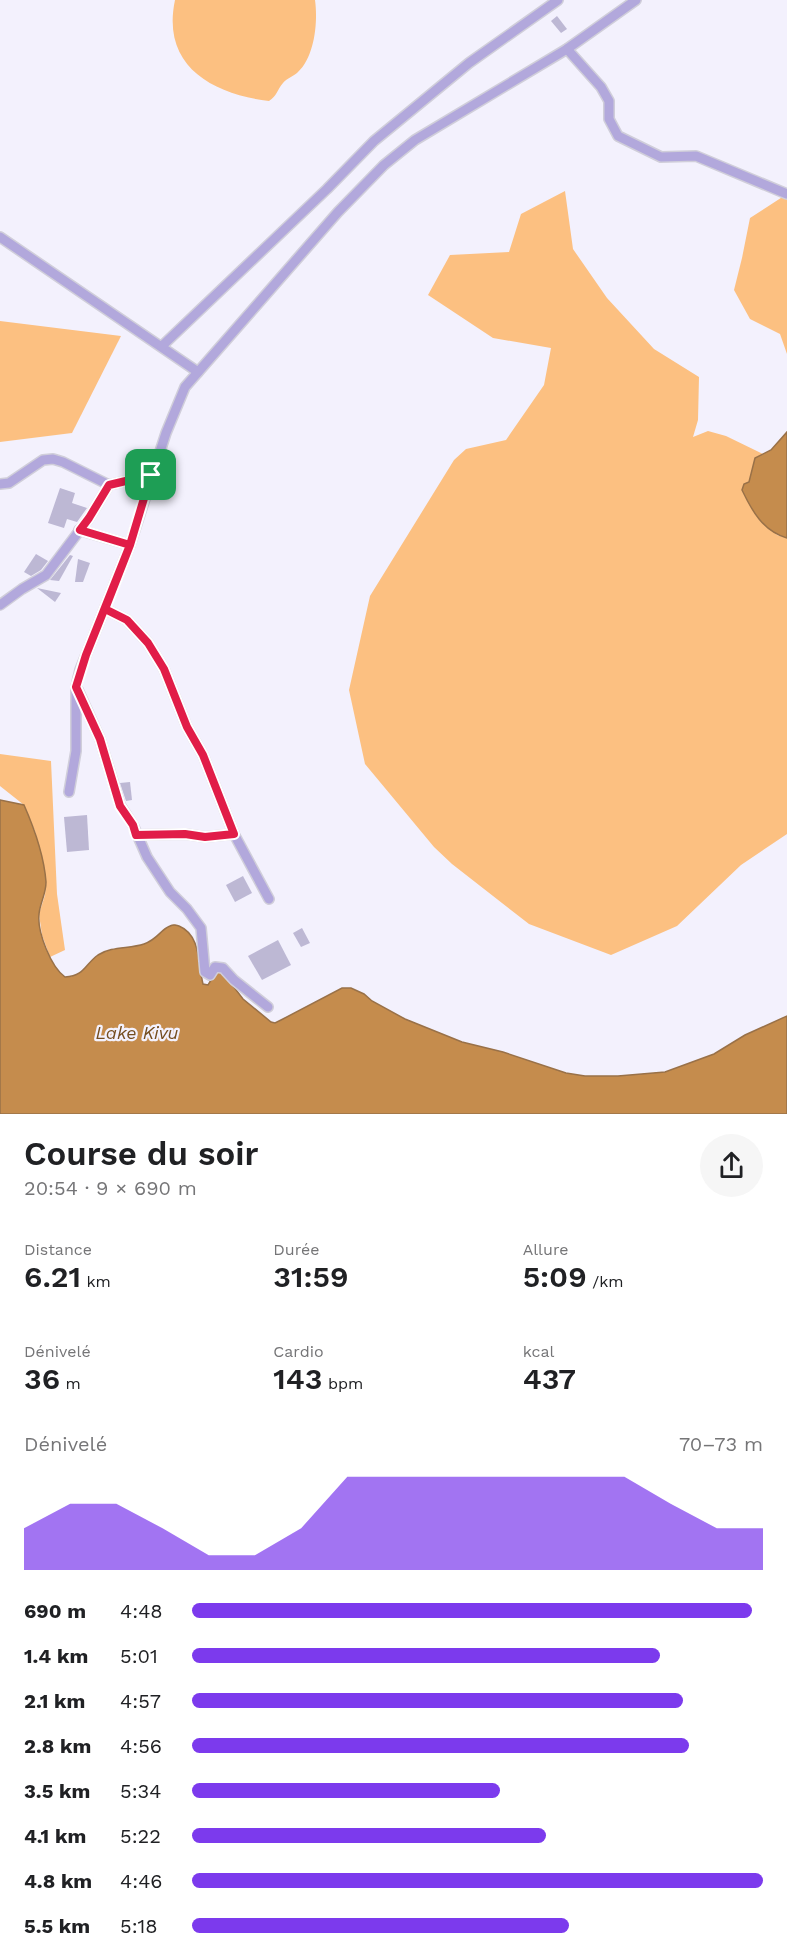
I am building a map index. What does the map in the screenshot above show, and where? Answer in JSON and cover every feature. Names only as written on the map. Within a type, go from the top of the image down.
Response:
[{"type":"street","points":[[162,346],[327,189],[374,141],[469,63],[558,0]]},
{"type":"street","points":[[69,792],[76,751],[76,687],[86,655],[130,545],[151,475],[185,387],[338,212],[384,165],[415,140],[567,49],[636,0]]},
{"type":"street","points":[[567,49],[601,87],[609,101],[609,119],[618,136],[661,157],[696,156],[787,194]]},
{"type":"street","points":[[0,237],[198,372]]},
{"type":"street","points":[[0,484],[9,483],[43,460],[53,459],[109,485],[151,475]]},
{"type":"street","points":[[0,605],[46,574],[89,518],[109,485]]},
{"type":"street","points":[[80,530],[130,545]]},
{"type":"street","points":[[105,609],[127,620],[148,643],[164,669],[187,727],[203,755],[234,834],[269,899]]},
{"type":"street","points":[[76,687],[100,739],[120,806],[133,825],[147,857],[170,891],[201,928],[205,972],[210,975],[215,967],[223,968],[234,980],[268,1007]]},
{"type":"street","points":[[136,835],[185,834],[205,837],[234,834]]},
{"type":"shaded area","points":[[175,0],[315,0],[316,18],[312,48],[304,65],[285,81],[269,101],[228,92],[195,73],[184,59],[176,43],[173,23]]},
{"type":"shaded area","points":[[565,191],[573,249],[607,298],[654,349],[699,377],[698,420],[693,437],[708,431],[726,436],[763,454],[755,459],[749,482],[744,484],[777,535],[787,538],[787,834],[741,865],[677,926],[611,955],[529,924],[452,864],[434,847],[365,764],[349,690],[370,596],[454,460],[466,449],[506,440],[544,385],[551,348],[493,338],[428,295],[450,255],[509,252],[521,214]]},
{"type":"shaded area","points":[[787,194],[787,354],[780,334],[750,319],[734,290],[750,218]]},
{"type":"shaded area","points":[[0,321],[121,336],[72,433],[0,442]]},
{"type":"shaded area","points":[[0,754],[51,761],[57,894],[65,950],[50,957],[42,935],[39,914],[45,895],[46,882],[35,831],[24,805],[0,786]]},
{"type":"water","points":[[787,432],[787,538],[771,530],[759,519],[742,490],[744,484],[749,482],[755,458],[771,450]]},
{"type":"water","name":"Lake Kivu","points":[[0,800],[24,805],[35,833],[46,882],[39,914],[40,930],[50,957],[65,977],[81,972],[103,952],[144,944],[153,940],[167,928],[176,925],[186,930],[195,943],[203,984],[208,985],[218,969],[243,999],[271,1022],[275,1023],[342,988],[351,988],[405,1019],[462,1042],[503,1052],[566,1073],[585,1076],[665,1072],[714,1054],[745,1035],[787,1016],[787,1114],[0,1114]]},
{"type":"building","points":[[557,16],[567,29],[561,33],[551,21]]},
{"type":"building","points":[[60,488],[75,493],[72,503],[87,508],[77,522],[67,519],[64,528],[48,523]]},
{"type":"building","points":[[36,554],[48,561],[41,570],[31,576],[24,572]]},
{"type":"building","points":[[70,555],[73,556],[59,581],[50,580]]},
{"type":"building","points":[[78,559],[90,563],[83,582],[75,582]]},
{"type":"building","points":[[37,588],[61,593],[55,602]]},
{"type":"building","points":[[130,782],[132,800],[126,801],[120,783]]},
{"type":"building","points":[[87,815],[89,850],[67,852],[64,817]]},
{"type":"building","points":[[243,876],[252,893],[235,902],[226,885]]},
{"type":"building","points":[[302,928],[310,943],[301,947],[293,933]]},
{"type":"building","points":[[278,940],[291,965],[262,980],[248,956]]},
{"type":"route","points":[[151,475],[109,485],[80,530],[130,545],[80,670],[76,687],[100,739],[120,806],[133,825],[136,835],[185,834],[205,837],[234,834],[203,755],[187,727],[164,669],[148,643],[127,620],[105,609],[130,545],[143,508],[151,475]]}]
